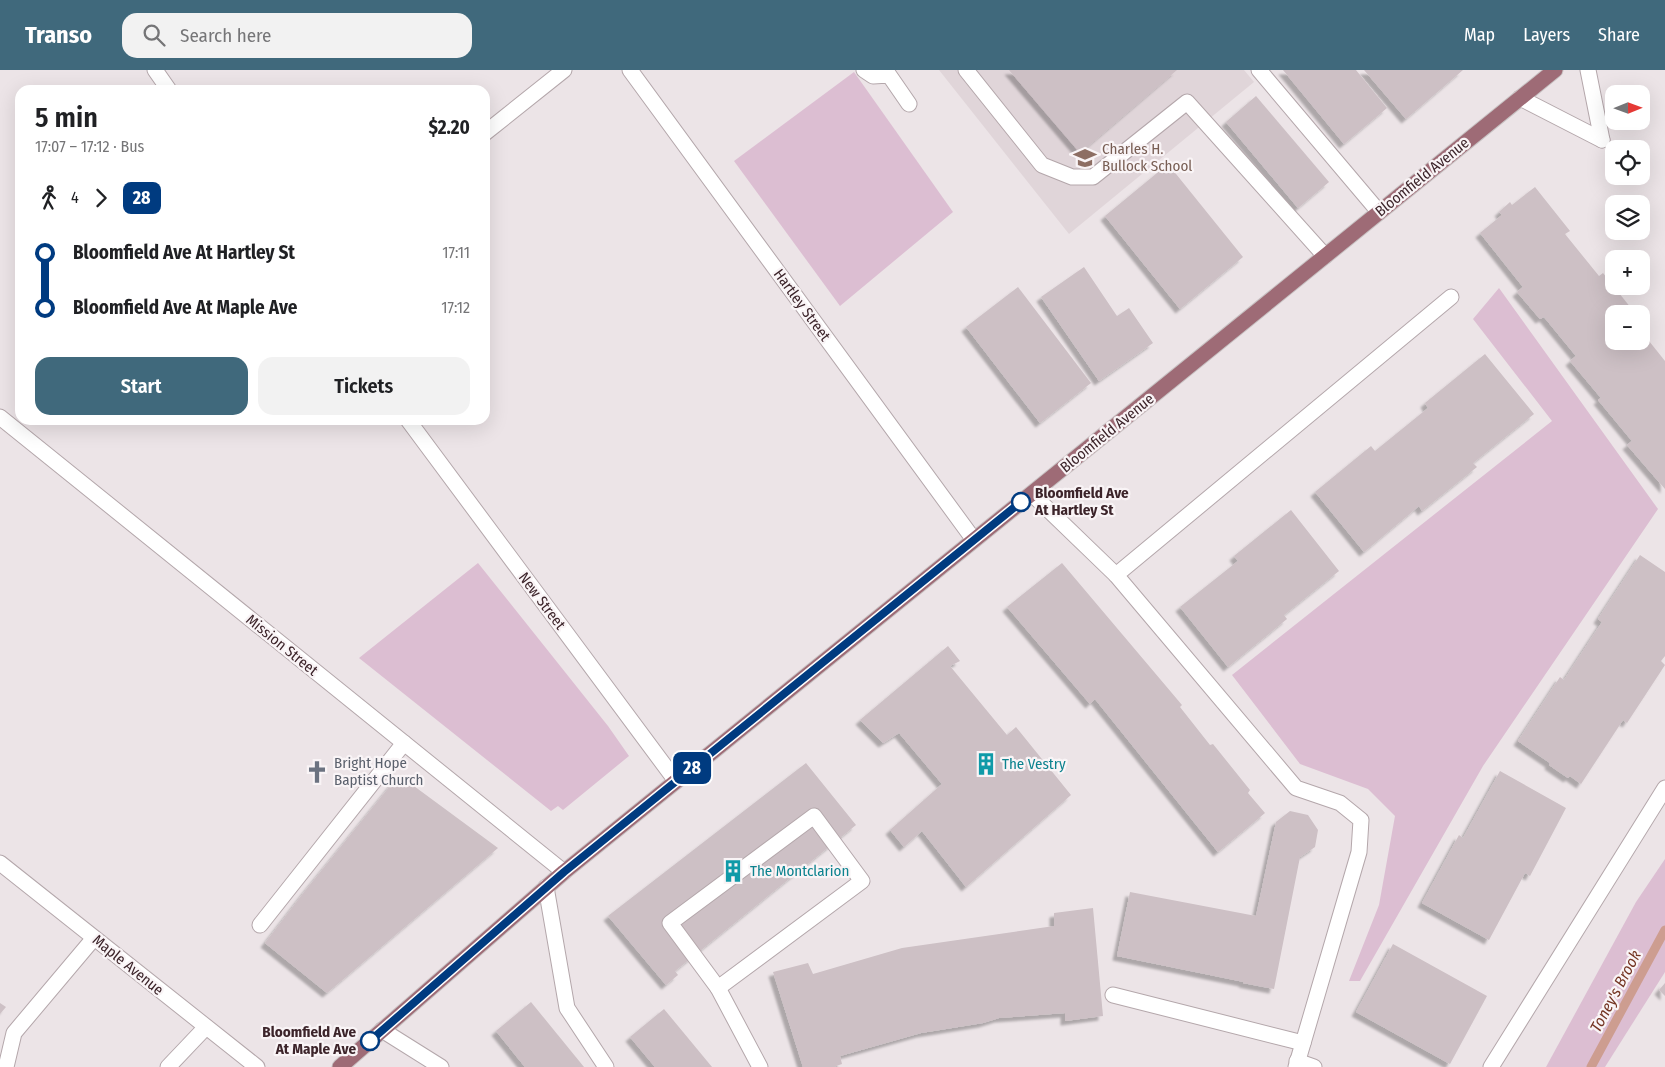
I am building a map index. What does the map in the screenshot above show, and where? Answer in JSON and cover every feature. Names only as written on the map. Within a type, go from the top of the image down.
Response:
[{"type":"main road","name":"Bloomfield Avenue","points":[[340,1067],[564,872],[1555,70]]},
{"type":"street","points":[[155,70],[166,85]]},
{"type":"street","points":[[490,129],[564,70]]},
{"type":"street","name":"Hartley Street","points":[[630,70],[974,540]]},
{"type":"street","points":[[864,70],[872,76],[889,75],[909,104]]},
{"type":"street","points":[[966,70],[1042,164],[1072,177],[1093,177],[1187,102],[1326,256]]},
{"type":"street","points":[[1260,70],[1379,212]]},
{"type":"street","points":[[1520,98],[1602,140],[1588,70]]},
{"type":"street","points":[[1116,575],[1451,298]]},
{"type":"street","name":"Mission Street","points":[[0,417],[564,872]]},
{"type":"street","name":"New Street","points":[[412,425],[676,781]]},
{"type":"street","points":[[1032,494],[1116,575],[1296,788],[1340,803],[1360,820],[1359,852],[1297,1064],[1314,1067]]},
{"type":"street","points":[[260,925],[404,743]]},
{"type":"street","points":[[1492,1067],[1665,788]]},
{"type":"street","points":[[718,988],[862,881],[814,816],[670,923],[718,988],[760,1067]]},
{"type":"street","name":"Maple Avenue","points":[[0,863],[257,1067]]},
{"type":"street","points":[[546,888],[567,1008],[606,1067]]},
{"type":"street","points":[[6,1067],[14,1034],[94,938]]},
{"type":"street","points":[[1112,996],[1303,1042]]},
{"type":"street","points":[[168,1067],[206,1027]]},
{"type":"street","points":[[382,1030],[441,1067]]},
{"type":"shaded area","name":"Charles H. Bullock School","points":[[939,70],[1244,70],[1254,82],[1069,234]]},
{"type":"shaded area","points":[[854,72],[953,212],[840,306],[734,161]]},
{"type":"shaded area","points":[[1499,288],[1658,509],[1483,766],[1360,981],[1349,981],[1379,905],[1395,816],[1368,789],[1300,764],[1232,675],[1552,421],[1473,319]]},
{"type":"shaded area","points":[[478,563],[608,726],[629,756],[563,810],[558,806],[551,811],[359,658]]},
{"type":"shaded area","points":[[1665,859],[1665,972],[1605,1067],[1546,1067],[1636,902]]},
{"type":"building","points":[[1009,70],[1177,70],[1080,153]]},
{"type":"building","points":[[1283,70],[1356,70],[1387,108],[1344,144]]},
{"type":"building","points":[[1364,70],[1463,70],[1406,119]]},
{"type":"building","points":[[1256,96],[1329,182],[1298,208],[1226,122]]},
{"type":"building","points":[[1168,164],[1243,257],[1180,309],[1105,216]]},
{"type":"building","points":[[1535,187],[1570,231],[1565,234],[1599,276],[1603,273],[1605,276],[1605,295],[1621,295],[1629,305],[1605,305],[1605,350],[1650,350],[1650,342],[1665,361],[1665,489],[1627,445],[1632,441],[1598,400],[1601,398],[1570,361],[1576,356],[1544,317],[1540,319],[1517,292],[1523,287],[1480,233],[1502,215],[1499,212],[1510,202],[1512,205]]},
{"type":"building","points":[[1084,267],[1117,316],[1129,308],[1153,343],[1099,381],[1041,297]]},
{"type":"building","points":[[1018,287],[1091,383],[1040,423],[966,327]]},
{"type":"building","points":[[1485,354],[1534,414],[1473,463],[1477,467],[1422,511],[1419,506],[1364,552],[1315,492],[1371,446],[1375,451],[1428,408],[1425,403]]},
{"type":"building","points":[[1291,510],[1339,571],[1284,615],[1287,619],[1228,667],[1180,607],[1238,561],[1234,556]]},
{"type":"building","points":[[1640,555],[1665,572],[1665,656],[1661,661],[1665,665],[1627,723],[1623,720],[1581,784],[1570,776],[1568,778],[1518,741],[1560,677],[1564,680],[1602,622],[1598,619]]},
{"type":"building","points":[[1062,563],[1182,705],[1180,707],[1210,745],[1213,744],[1250,790],[1248,793],[1265,813],[1218,852],[1095,699],[1090,704],[1007,607]]},
{"type":"building","name":"The Vestry","points":[[948,646],[960,661],[950,666],[1007,735],[1016,727],[1071,795],[966,887],[922,831],[904,847],[890,830],[942,784],[899,733],[883,743],[860,720]]},
{"type":"building","name":"The Montclarion","points":[[806,763],[856,825],[675,971],[678,975],[666,985],[608,916]]},
{"type":"building","points":[[1500,771],[1566,808],[1530,876],[1525,873],[1489,940],[1422,903],[1459,835],[1463,838]]},
{"type":"building","points":[[399,775],[498,848],[327,993],[265,943]]},
{"type":"building","points":[[1290,811],[1308,815],[1318,830],[1315,847],[1300,857],[1274,989],[1117,956],[1130,892],[1256,916],[1276,822]]},
{"type":"building","points":[[1093,908],[1103,1016],[1065,1021],[1065,1013],[999,1018],[983,1023],[921,1033],[840,1056],[842,1064],[833,1067],[803,1067],[773,972],[808,963],[813,974],[902,948],[1054,926],[1054,913]]},
{"type":"building","points":[[1393,944],[1487,996],[1450,1064],[1356,1012]]},
{"type":"building","points":[[1665,983],[1665,996],[1659,990]]},
{"type":"building","points":[[531,1002],[584,1067],[525,1067],[496,1031]]},
{"type":"building","points":[[0,1003],[6,1007],[0,1014]]},
{"type":"building","points":[[664,1009],[712,1067],[655,1067],[630,1037]]},
{"type":"waterway","name":"Toney's Brook","points":[[1591,1067],[1665,930]]},
{"type":"bus line","name":"28","points":[[370,1041],[564,872],[1021,502]]},
{"type":"place","name":"Charles H. Bullock School","points":[[1085,158]]},
{"type":"place","name":"Bloomfield Ave At Hartley St","points":[[1021,502]]},
{"type":"place","name":"The Vestry","points":[[986,764]]},
{"type":"place","name":"Bright Hope Baptist Church","points":[[317,772]]},
{"type":"place","name":"The Montclarion","points":[[733,871]]},
{"type":"place","name":"Bloomfield Ave At Maple Ave","points":[[370,1041]]}]
